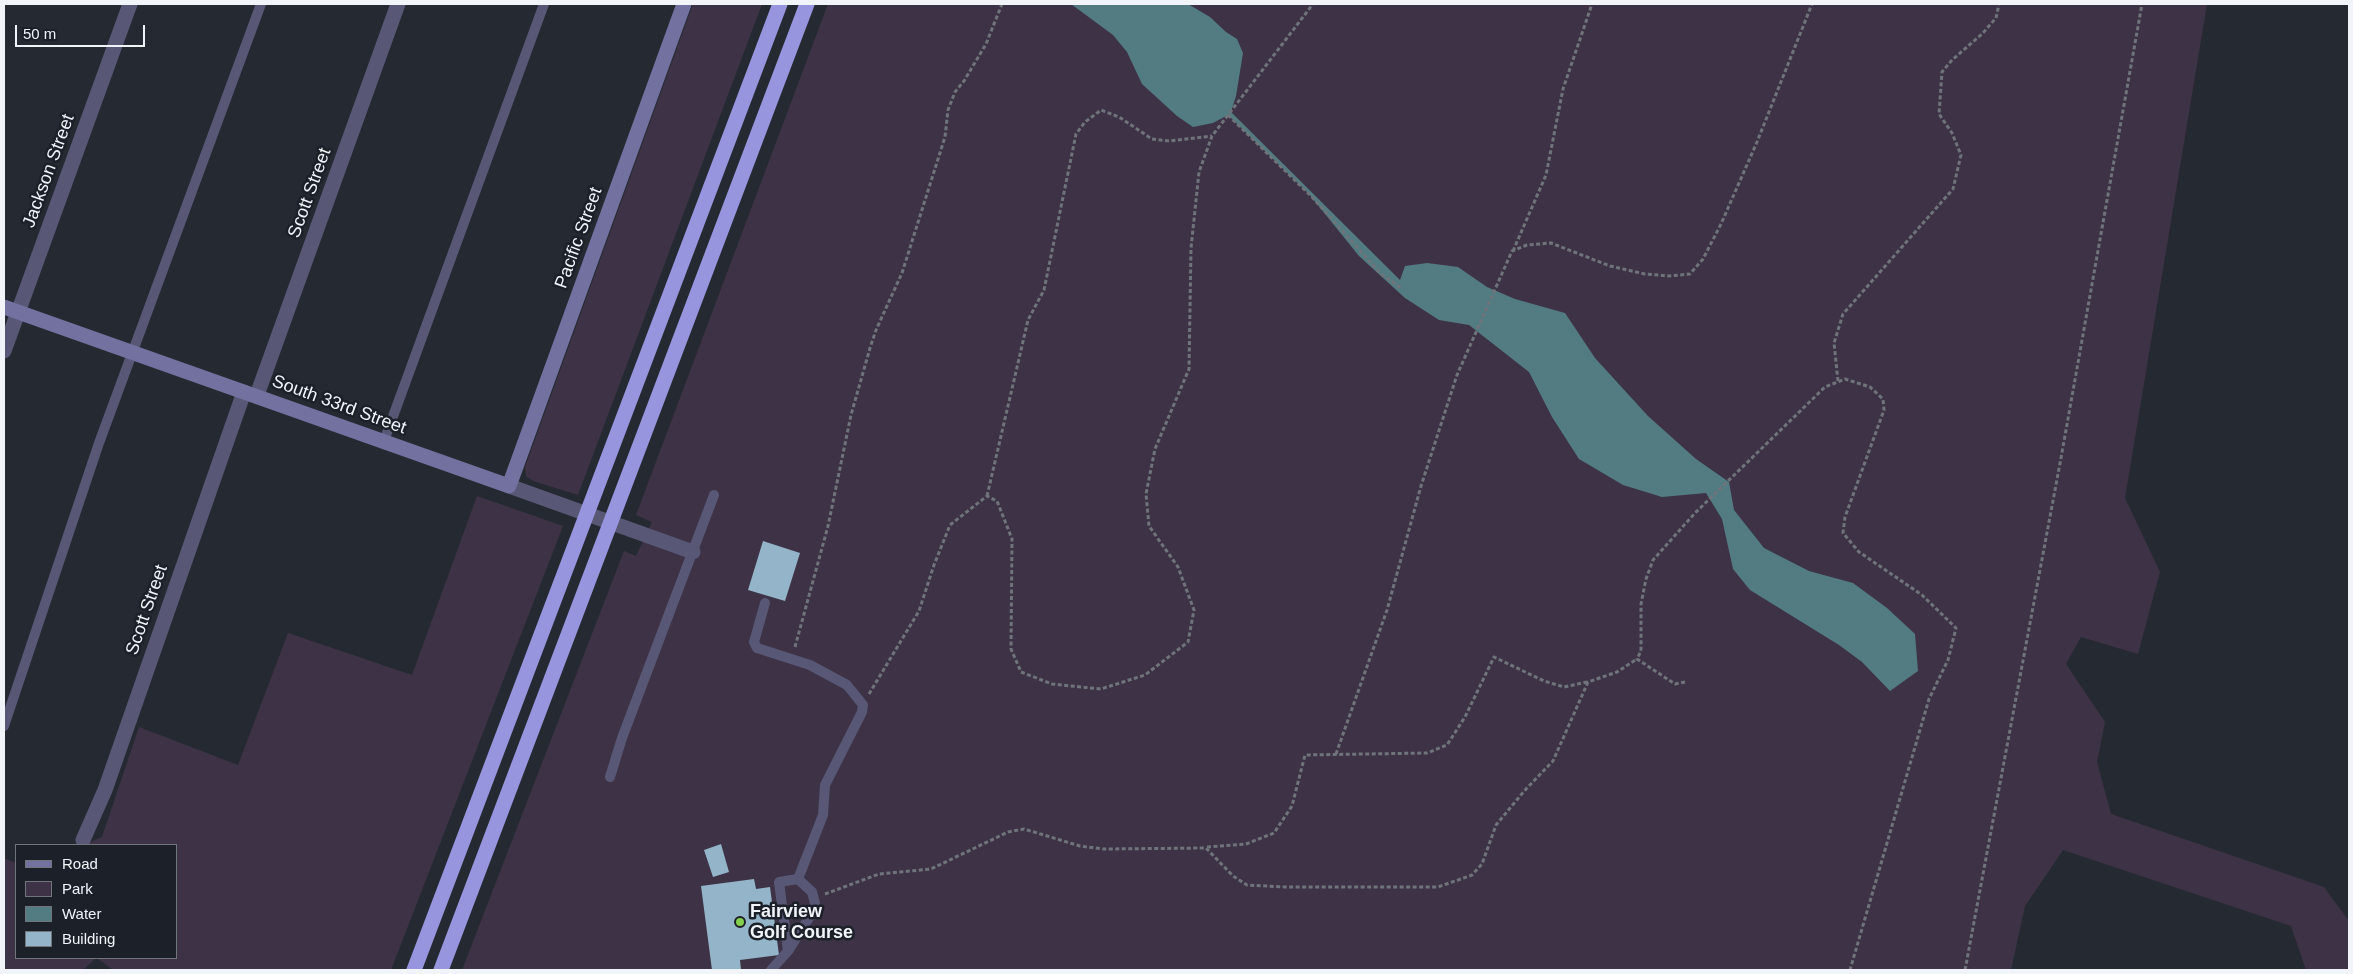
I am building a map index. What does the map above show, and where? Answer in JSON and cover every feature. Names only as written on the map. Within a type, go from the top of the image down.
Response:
[{"type":"highway","points":[[414,970],[780,4]]},
{"type":"highway","points":[[441,970],[807,4]]},
{"type":"street","name":"Jackson Street","points":[[4,351],[10,310],[130,4]]},
{"type":"street","name":"Scott Street","points":[[83,840],[105,790],[251,394],[398,4]]},
{"type":"street","name":"Pacific Street","points":[[509,486],[680,5]]},
{"type":"street","name":"South 33rd Street","points":[[10,310],[693,552]]},
{"type":"lane","points":[[4,726],[99,443],[261,4]]},
{"type":"lane","points":[[384,441],[544,4]]},
{"type":"lane","points":[[610,777],[622,738],[714,495]]},
{"type":"lane","points":[[765,603],[754,642],[757,648],[792,658],[847,685],[863,705],[862,712],[825,785],[823,815],[798,879]]},
{"type":"lane","points":[[771,970],[788,951],[812,913],[815,903],[812,892],[798,879]]},
{"type":"lane","points":[[788,951],[779,882],[798,879]]},
{"type":"path","points":[[792,658],[828,526],[851,416],[870,348],[876,330],[902,273],[945,137],[948,110],[955,92],[964,81],[986,44],[1002,4]]},
{"type":"path","points":[[987,496],[997,501],[1012,539],[1011,649],[1021,672],[1052,684],[1101,689],[1145,676],[1188,642],[1194,610],[1178,567],[1149,526],[1146,494],[1155,449],[1189,369],[1191,248],[1200,172],[1212,136],[1313,4]]},
{"type":"path","points":[[1336,754],[1386,610],[1421,486],[1458,376],[1546,175],[1563,89],[1592,4]]},
{"type":"path","points":[[1512,251],[1527,245],[1550,243],[1610,266],[1645,274],[1669,276],[1690,274],[1703,259],[1721,224],[1757,142],[1812,4]]},
{"type":"path","points":[[1838,381],[1834,343],[1843,314],[1953,189],[1961,154],[1952,133],[1939,114],[1942,72],[1996,18],[1999,4]]},
{"type":"path","points":[[1965,970],[2061,458],[2142,4]]},
{"type":"path","points":[[863,705],[919,612],[950,525],[987,496],[1028,320],[1044,290],[1076,134],[1085,122],[1101,110],[1118,117],[1152,139],[1170,141],[1212,136]]},
{"type":"path","points":[[1228,115],[1313,198],[1380,273],[1401,288]]},
{"type":"path","points":[[814,898],[879,874],[931,869],[1008,832],[1024,829],[1080,846],[1103,849],[1206,848],[1246,844],[1274,833],[1292,806],[1305,755],[1390,756],[1427,754],[1447,745],[1465,717],[1494,657],[1544,681],[1564,687],[1588,682],[1617,672],[1637,659],[1641,651],[1641,604],[1653,560],[1695,513],[1825,387],[1845,378],[1870,387],[1883,398],[1884,410],[1845,517],[1843,533],[1859,552],[1922,594],[1956,628],[1948,660],[1929,699],[1850,970]]},
{"type":"path","points":[[1637,659],[1675,684],[1685,682]]},
{"type":"path","points":[[1206,848],[1233,876],[1247,885],[1285,887],[1438,887],[1472,875],[1482,864],[1496,825],[1526,789],[1553,761],[1588,682]]},
{"type":"green space","points":[[693,4],[762,4],[578,495],[533,481],[526,476],[525,467]]},
{"type":"green space","name":"Fairview Golf Course","points":[[828,4],[2207,4],[2125,498],[2160,572],[2138,654],[2081,637],[2066,664],[2105,722],[2097,762],[2111,814],[2324,887],[2349,921],[2349,970],[2306,970],[2291,926],[2063,850],[2025,906],[2011,970],[462,970],[624,551],[636,556],[652,522],[636,515]]},
{"type":"green space","points":[[477,496],[563,526],[391,970],[113,970],[98,959],[178,959],[178,844],[86,844],[102,837],[139,727],[238,765],[288,633],[412,675]]},
{"type":"green space","points":[[4,858],[15,863],[15,959],[95,959],[83,970],[4,970]]},
{"type":"water","points":[[1071,4],[1188,4],[1210,17],[1226,32],[1237,39],[1243,53],[1236,96],[1231,112],[1400,280],[1405,266],[1427,263],[1458,267],[1487,287],[1515,299],[1565,313],[1595,358],[1648,416],[1696,459],[1729,482],[1734,510],[1764,548],[1809,571],[1853,583],[1887,608],[1915,634],[1918,671],[1890,691],[1862,662],[1839,645],[1750,590],[1733,569],[1722,519],[1706,493],[1662,497],[1623,485],[1579,459],[1552,417],[1529,372],[1469,325],[1439,320],[1405,298],[1359,256],[1309,194],[1228,115],[1213,123],[1193,127],[1177,116],[1142,84],[1127,52],[1113,35]]},
{"type":"building","points":[[763,541],[800,553],[785,601],[748,590]]},
{"type":"building","points":[[721,844],[729,872],[713,877],[704,850]]},
{"type":"building","name":"Fairview Golf Course","points":[[754,879],[756,889],[770,887],[779,955],[740,960],[741,970],[712,970],[701,886]]},
{"type":"place","name":"Fairview Golf Course","points":[[740,922]]}]
